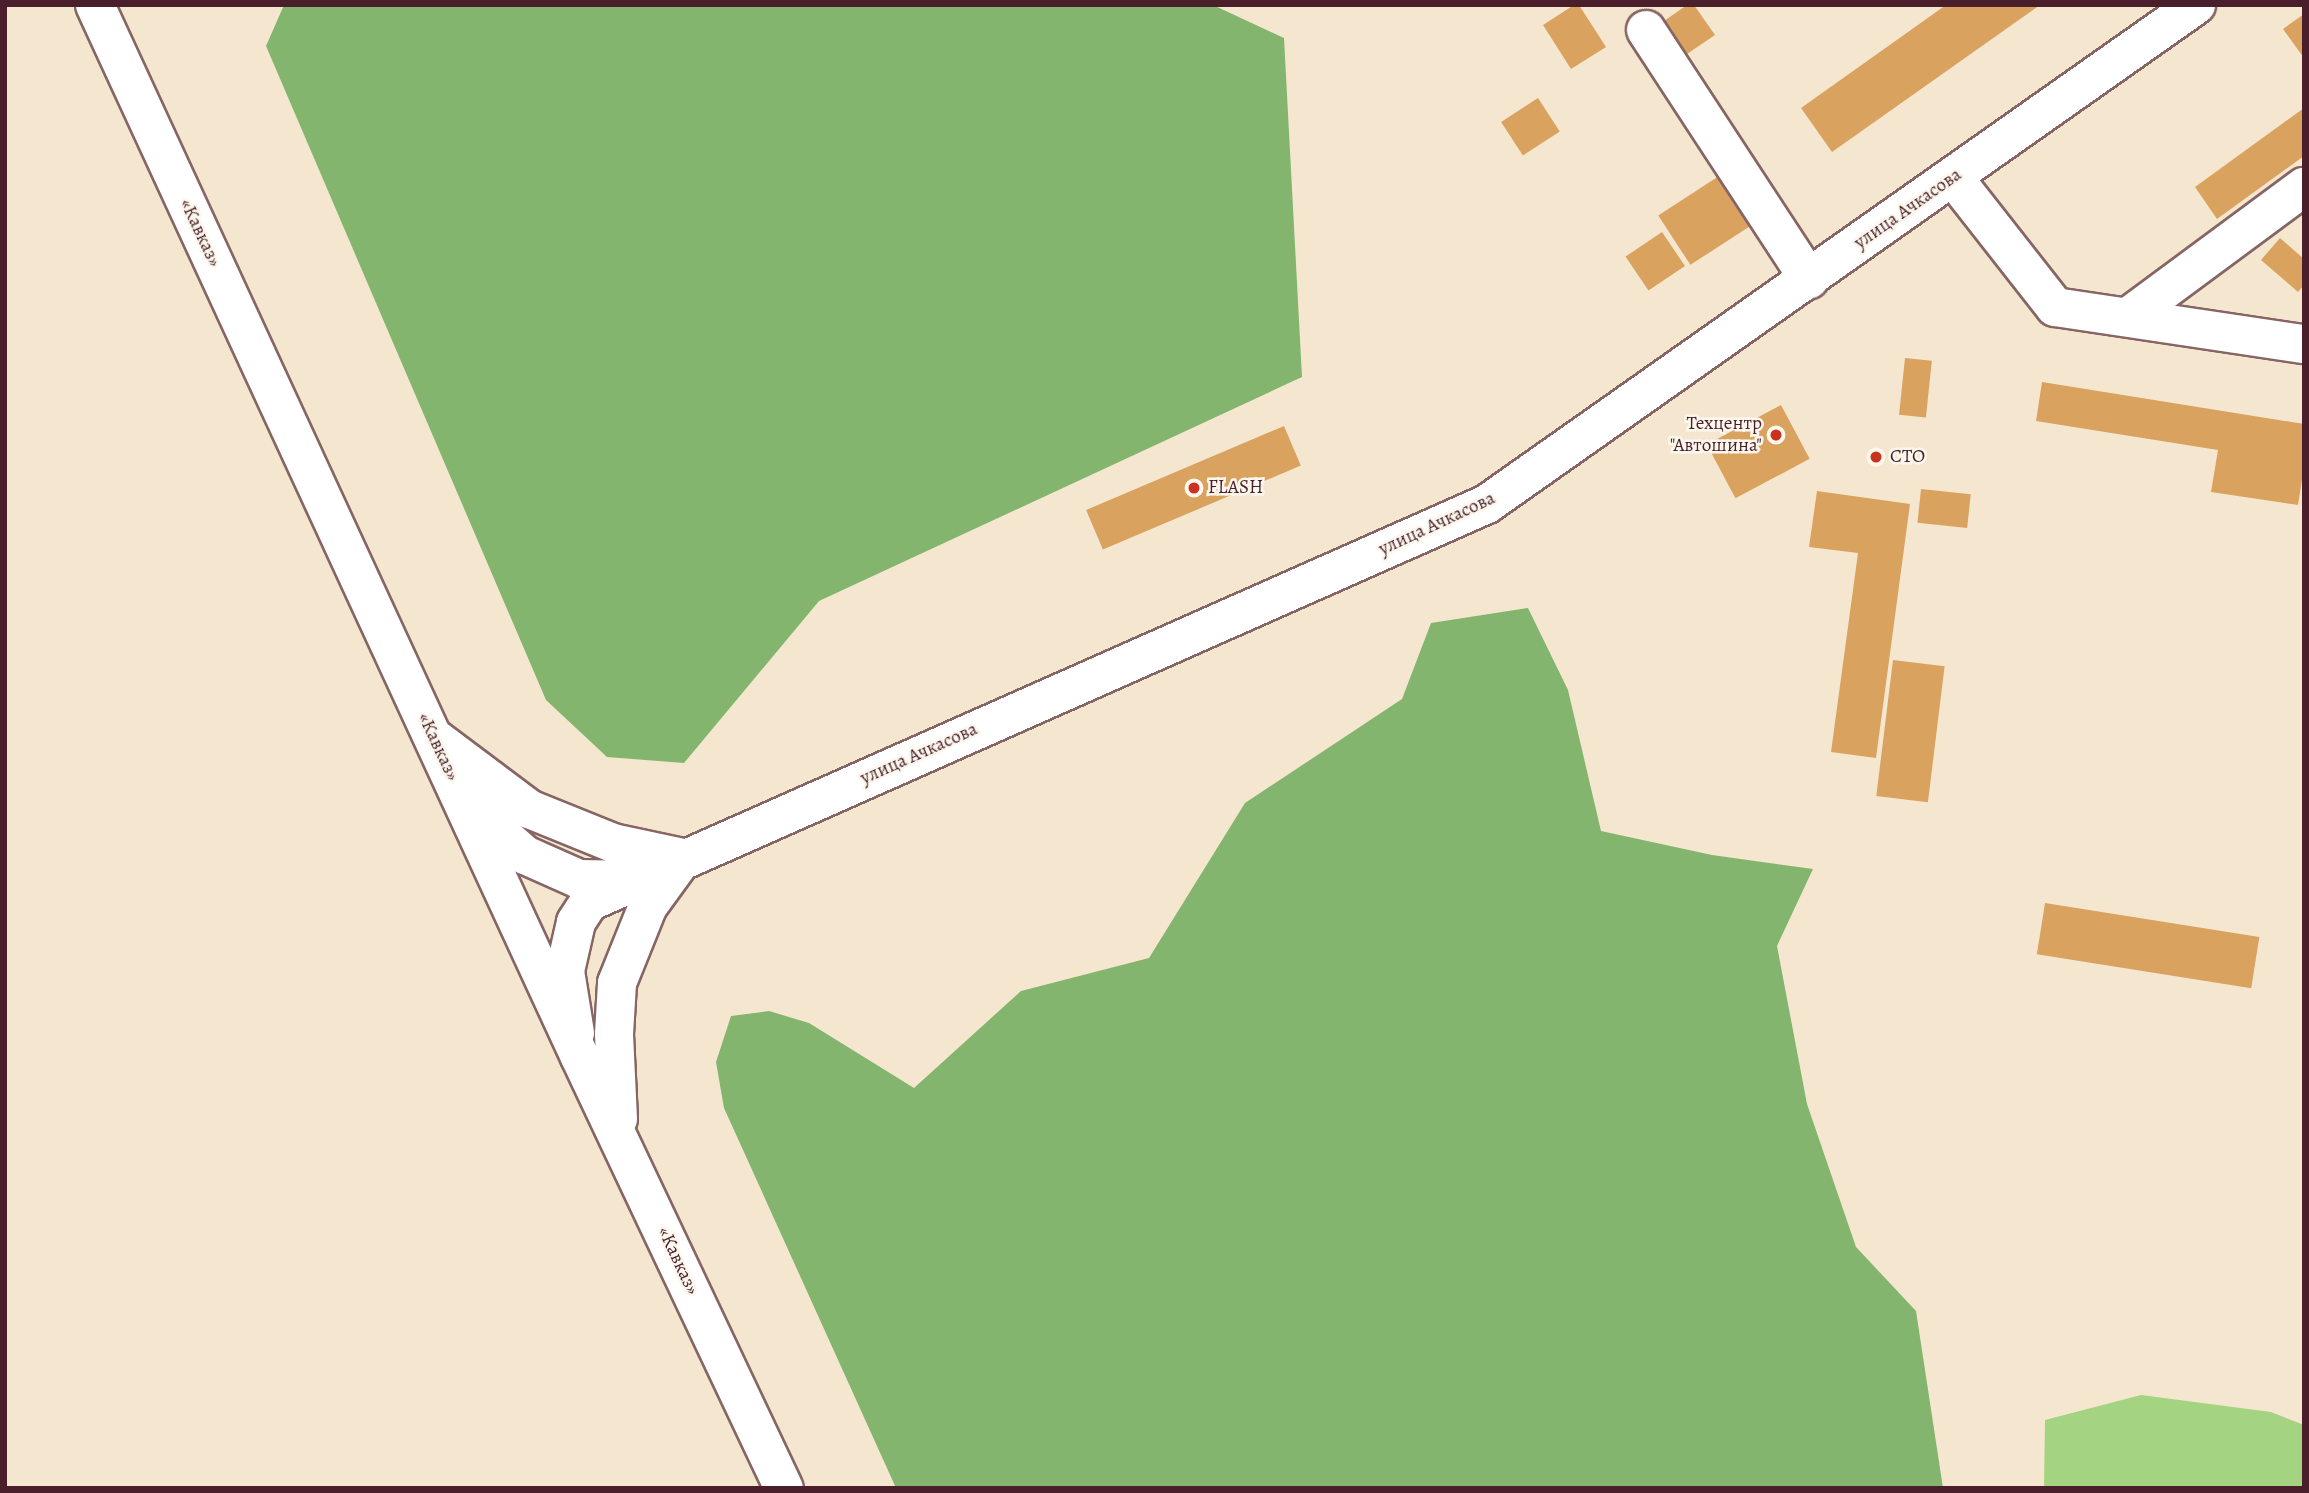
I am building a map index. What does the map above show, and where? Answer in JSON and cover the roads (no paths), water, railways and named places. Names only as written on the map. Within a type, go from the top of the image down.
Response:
[{"type":"main road","name":"«Кавказ»","points":[[95,5],[580,1057],[784,1488]]},
{"type":"main road","name":"улица Ачкасова","points":[[580,1057],[565,971],[576,922],[589,902],[683,858],[1487,504],[2196,5]]},
{"type":"main road","points":[[1646,30],[1809,279]]},
{"type":"main road","points":[[1953,177],[2055,307],[2304,344]]},
{"type":"main road","points":[[2128,317],[2304,187]]},
{"type":"main road","points":[[433,737],[529,809],[613,843],[683,858],[648,906],[617,983],[614,1034],[619,1135]]},
{"type":"main road","points":[[459,792],[489,826],[525,855],[579,879],[635,880]]},
{"type":"place","name":"Техцентр \"Автошина\"","points":[[1776,435]]},
{"type":"place","name":"СТО","points":[[1876,457]]},
{"type":"place","name":"FLASH","points":[[1194,488]]}]
